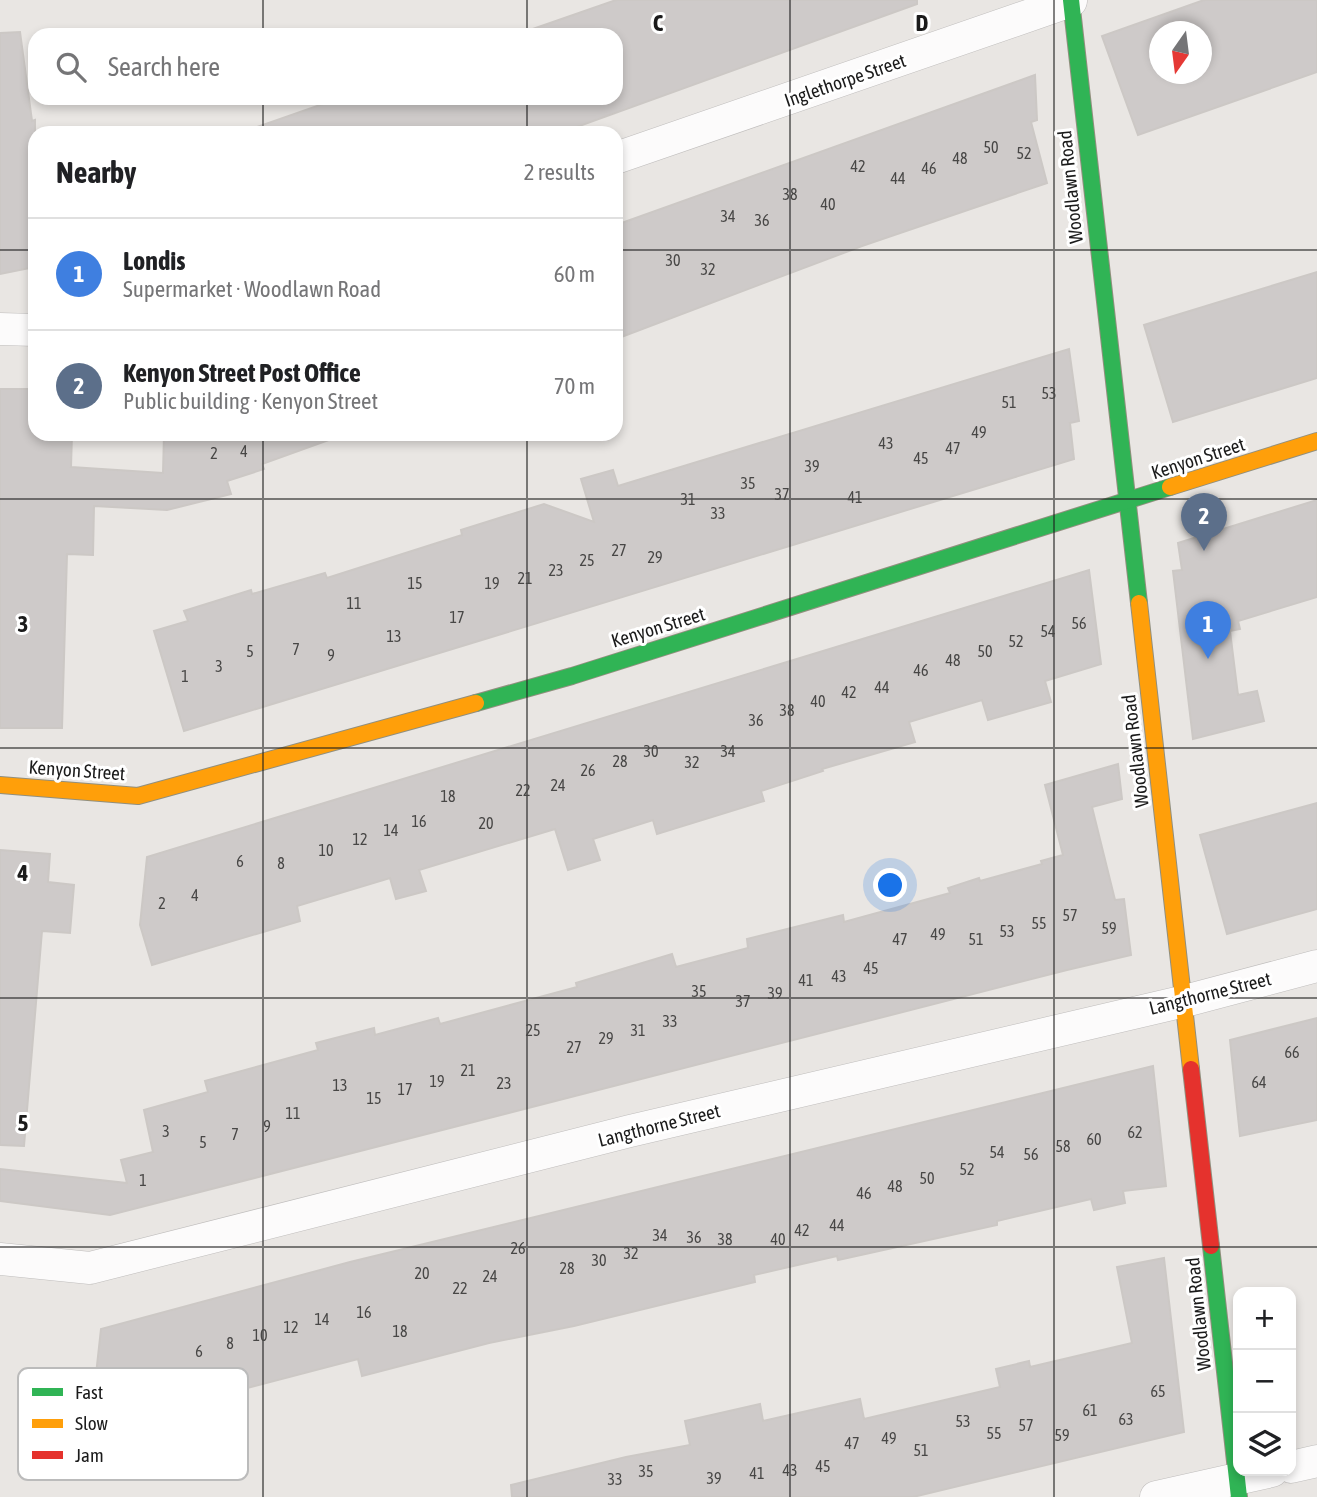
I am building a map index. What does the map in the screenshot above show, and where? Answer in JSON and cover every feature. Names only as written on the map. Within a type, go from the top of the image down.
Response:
[{"type":"street","name":"Inglethorpe Street","points":[[623,156],[1072,0]]},
{"type":"street","name":"Woodlawn Road","points":[[1072,0],[1239,1488]]},
{"type":"street","points":[[0,329],[28,330]]},
{"type":"street","name":"Kenyon Street","points":[[0,785],[138,796],[572,676],[1317,441]]},
{"type":"street","name":"Langthorne Street","points":[[0,1259],[90,1268],[630,1131],[1185,1001],[1317,966]]},
{"type":"street","points":[[1296,1466],[1317,1461]]},
{"type":"street","points":[[1156,1497],[1239,1488],[1262,1476]]},
{"type":"building","points":[[616,0],[917,0],[917,4],[579,126],[260,126],[320,105],[623,105],[623,28],[536,28]]},
{"type":"building","points":[[1204,0],[1317,0],[1317,72],[1138,135],[1102,36]]},
{"type":"building","points":[[20,32],[28,105],[35,126],[28,126],[28,268],[0,274],[0,33]]},
{"type":"building","points":[[1035,75],[1037,120],[1031,122],[1047,183],[862,246],[623,336],[623,222]]},
{"type":"building","points":[[1317,272],[1317,378],[1173,422],[1144,325]]},
{"type":"building","points":[[1069,349],[1079,421],[1070,423],[1074,459],[184,731],[154,631],[188,621],[184,611],[251,590],[252,594],[325,573],[327,578],[462,535],[461,530],[544,504],[594,522],[581,479],[613,470],[618,486]]},
{"type":"building","points":[[0,389],[28,389],[28,441],[72,441],[71,467],[163,473],[164,441],[326,441],[262,464],[264,469],[227,481],[231,494],[167,510],[94,506],[93,555],[67,554],[62,728],[0,728]]},
{"type":"building","points":[[1317,500],[1317,597],[1238,621],[1240,629],[1230,631],[1238,695],[1257,691],[1264,721],[1193,739],[1173,571],[1182,570],[1178,543]]},
{"type":"building","points":[[1089,570],[1101,664],[1045,681],[1051,702],[988,720],[982,700],[909,722],[915,742],[822,769],[823,771],[761,791],[764,801],[657,834],[653,820],[593,839],[600,860],[568,870],[555,829],[419,870],[426,891],[396,899],[390,878],[297,906],[300,921],[152,965],[140,925],[147,857]]},
{"type":"building","points":[[1118,764],[1122,799],[1092,807],[1115,900],[1124,899],[1131,955],[110,1215],[0,1201],[0,1169],[127,1183],[121,1160],[153,1152],[144,1110],[208,1092],[205,1081],[318,1050],[316,1043],[374,1028],[375,1035],[438,1018],[440,1024],[577,987],[576,983],[672,954],[676,967],[748,948],[747,939],[843,915],[844,922],[950,893],[948,888],[979,878],[980,881],[1042,864],[1041,861],[1063,855],[1045,785]]},
{"type":"building","points":[[1317,803],[1317,909],[1227,934],[1200,835]]},
{"type":"building","points":[[0,850],[50,854],[48,882],[74,885],[70,933],[42,931],[24,1146],[0,1145]]},
{"type":"building","points":[[1317,1018],[1317,1120],[1240,1136],[1230,1040]]},
{"type":"building","points":[[1153,1066],[1166,1186],[1123,1191],[1125,1203],[1094,1210],[1091,1199],[997,1221],[997,1225],[838,1260],[837,1256],[754,1275],[755,1282],[574,1326],[489,1343],[362,1376],[358,1359],[248,1388],[248,1368],[97,1368],[101,1329],[350,1262]]},
{"type":"building","points":[[1164,1258],[1184,1432],[913,1497],[512,1497],[511,1485],[626,1457],[690,1445],[685,1421],[760,1404],[763,1421],[860,1399],[864,1419],[1000,1387],[996,1369],[1029,1361],[1030,1367],[1132,1343],[1117,1267]]},
{"type":"traffic: fast","points":[[1071,0],[1139,603]]},
{"type":"traffic: fast","points":[[476,703],[572,676],[1170,487]]},
{"type":"traffic: fast","points":[[1211,1246],[1239,1497]]},
{"type":"traffic: slow","points":[[1170,487],[1317,441]]},
{"type":"traffic: slow","points":[[1139,603],[1191,1069]]},
{"type":"traffic: slow","points":[[0,785],[138,796],[476,703]]},
{"type":"traffic: jam","points":[[1191,1069],[1211,1246]]},
{"type":"place","name":"Kenyon Street Post Office","points":[[1204,551]]},
{"type":"place","name":"Londis","points":[[1208,659]]}]
